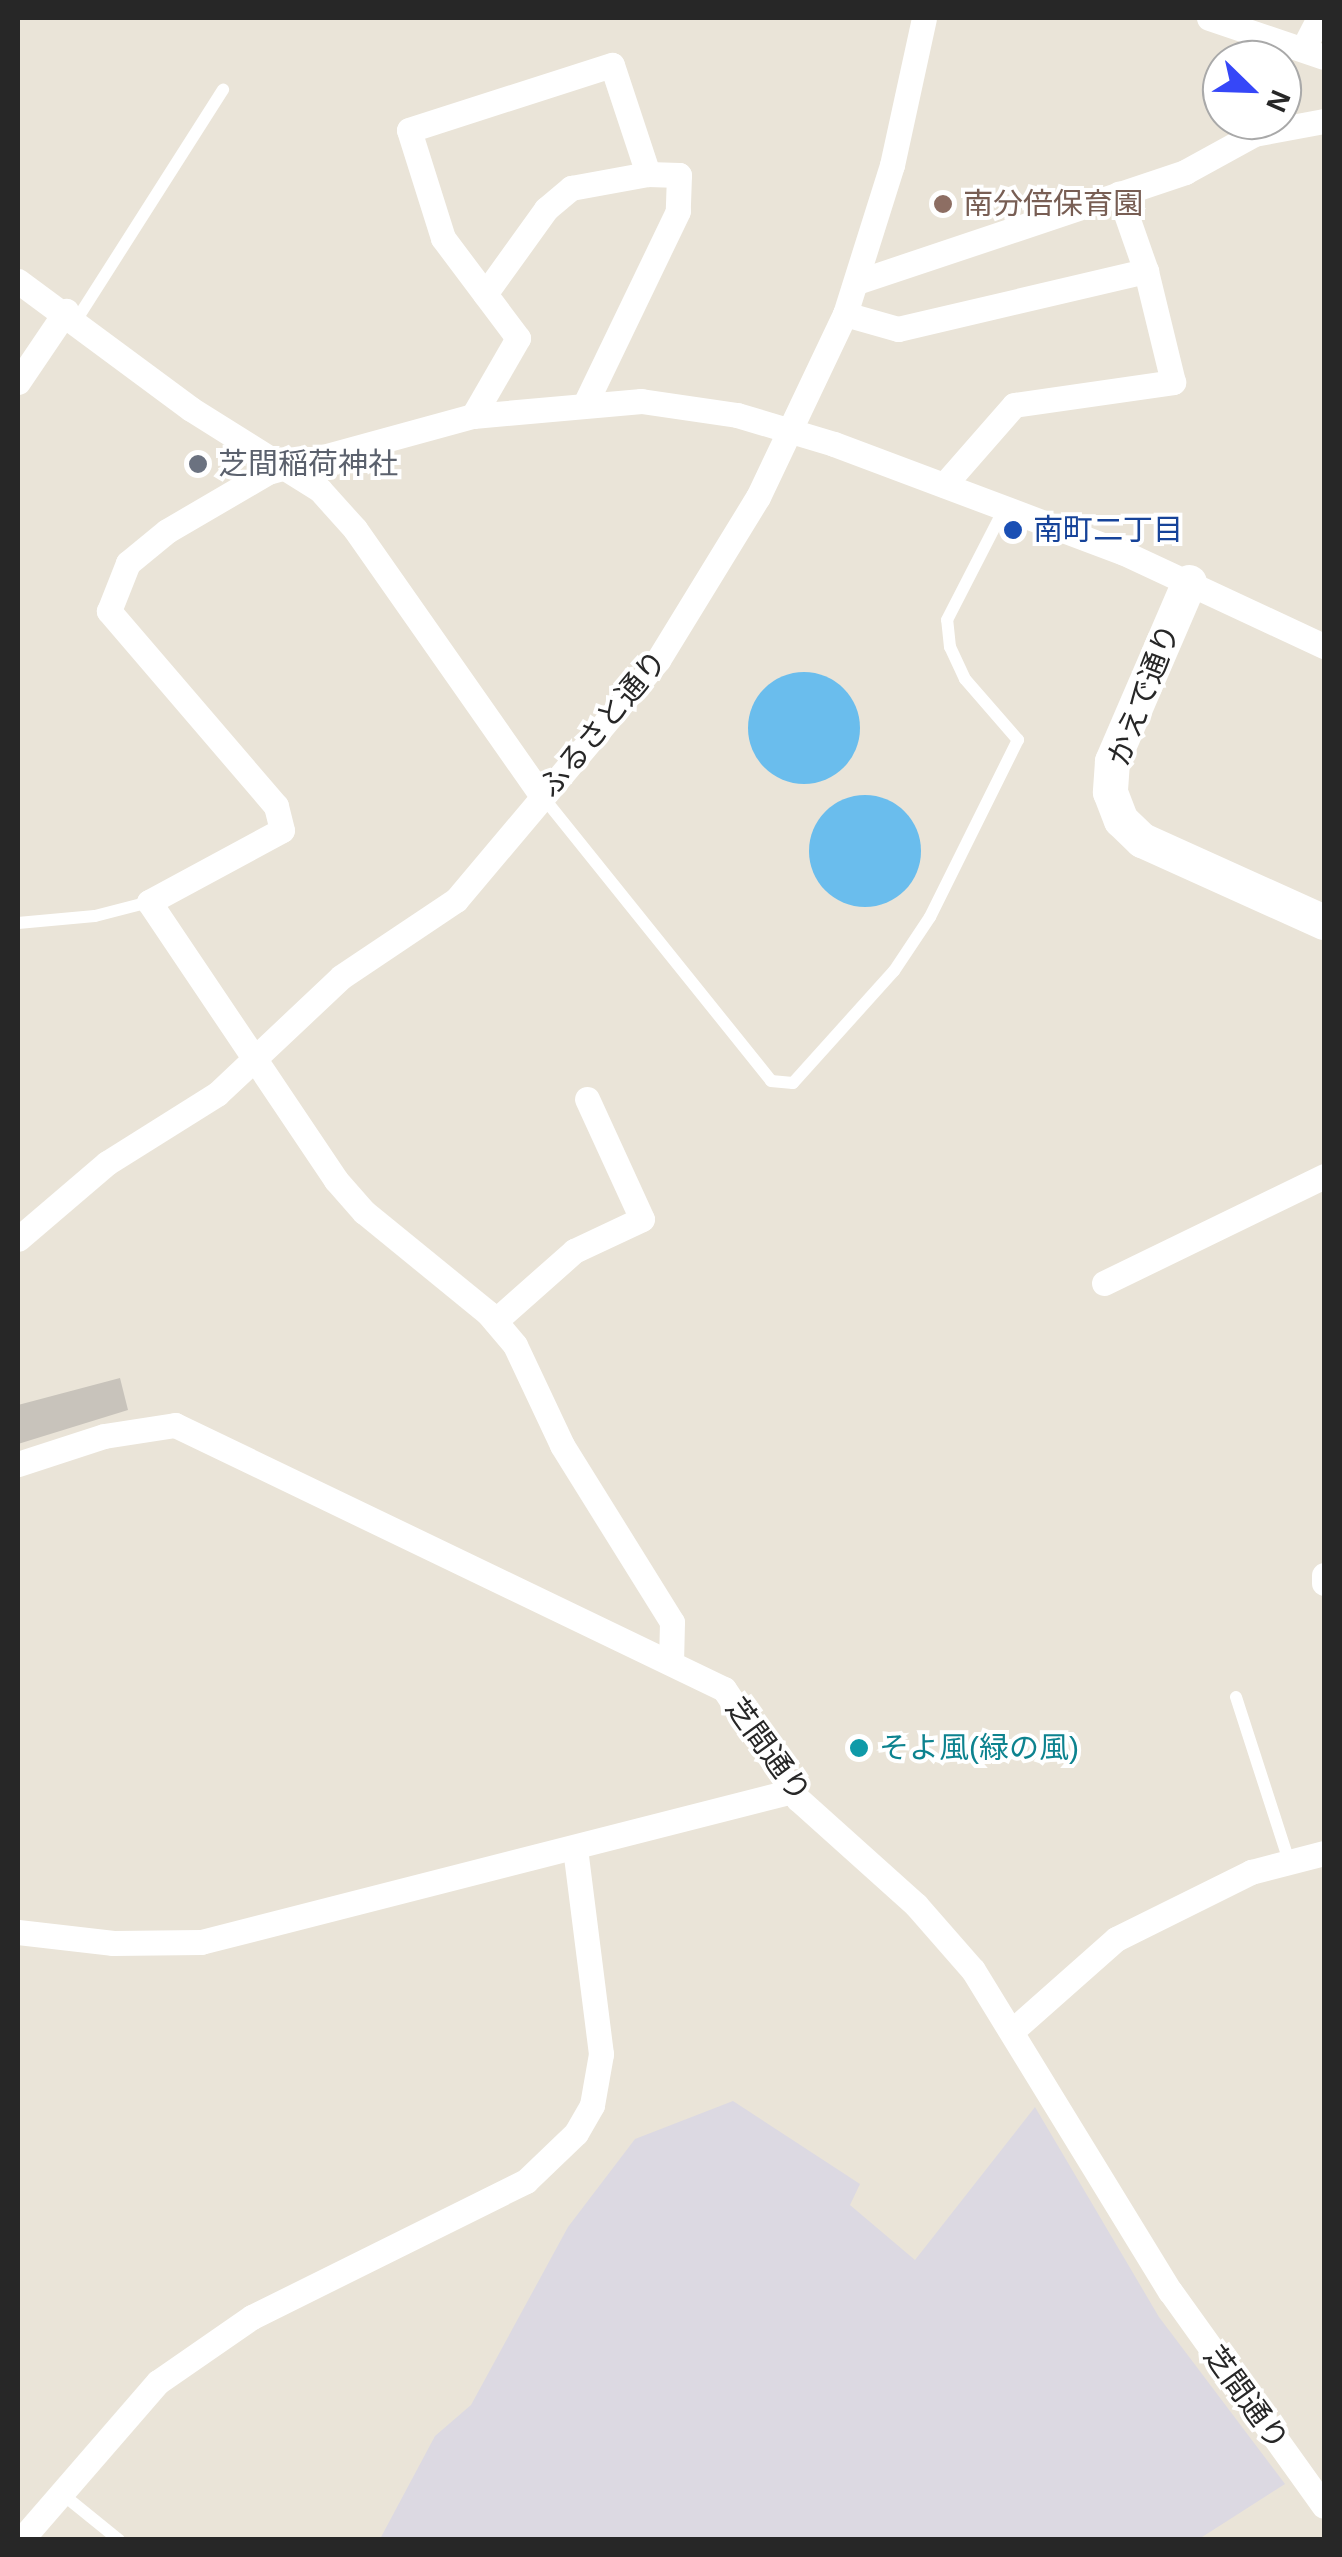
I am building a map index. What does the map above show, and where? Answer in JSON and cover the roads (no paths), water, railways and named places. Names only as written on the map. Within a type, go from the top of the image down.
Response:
[{"type":"street","name":"ふるさと通り","points":[[18,1239],[108,1163],[255,1061],[341,977],[456,900],[658,660],[715,575],[844,314],[892,165],[924,18]]},
{"type":"street","points":[[1209,18],[1314,53],[1319,18]]},
{"type":"street","points":[[473,416],[518,338],[444,238],[409,130],[612,65],[648,174]]},
{"type":"street","points":[[857,282],[1185,172],[1254,134],[1324,121]]},
{"type":"street","points":[[486,294],[546,209],[571,188],[648,174],[679,175],[678,211],[586,402]]},
{"type":"street","points":[[944,485],[1014,405],[1172,382],[1146,271],[1119,194]]},
{"type":"street","points":[[844,314],[898,329],[1146,271]]},
{"type":"street","points":[[18,280],[71,315],[191,409],[292,466],[355,530],[542,797]]},
{"type":"street","points":[[18,382],[71,315]]},
{"type":"street","points":[[671,1663],[672,1622],[562,1445],[537,1383],[495,1321],[364,1212],[301,1134],[149,902],[282,830],[276,806],[130,642],[109,610],[114,588],[128,563],[168,531],[268,472],[473,416],[586,402],[641,400],[790,429],[1189,582],[1324,646]]},
{"type":"street","name":"かえで通り","points":[[1189,582],[1112,761],[1110,792],[1121,820],[1142,840],[1324,922]]},
{"type":"street","points":[[495,1321],[574,1251],[642,1219],[588,1100]]},
{"type":"street","points":[[1104,1283],[1324,1176]]},
{"type":"street","name":"芝間通り","points":[[18,1464],[104,1436],[175,1425],[724,1689],[792,1791],[950,1940],[1012,2031],[1170,2292],[1324,2506]]},
{"type":"street","points":[[1324,1575],[1324,1583]]},
{"type":"street","points":[[18,1932],[113,1943],[201,1942],[792,1791]]},
{"type":"street","points":[[21,2540],[158,2382],[283,2300],[526,2182],[576,2133],[592,2105],[601,2054],[575,1848]]},
{"type":"street","points":[[1012,2031],[1116,1940],[1208,1891],[1324,1853]]},
{"type":"lane","points":[[71,315],[223,90]]},
{"type":"lane","points":[[542,797],[772,1081],[793,1083],[894,970],[930,917],[1018,740],[965,679],[950,646],[947,620],[1004,509]]},
{"type":"lane","points":[[18,923],[95,916],[149,902]]},
{"type":"lane","points":[[1236,1697],[1290,1864]]},
{"type":"lane","points":[[61,2493],[120,2540]]},
{"type":"water","points":[[804,672],[826,676],[844,688],[856,706],[860,728],[856,750],[844,768],[826,780],[804,784],[782,780],[764,768],[752,750],[748,728],[752,706],[764,688],[782,676]]},
{"type":"water","points":[[865,795],[886,800],[904,812],[916,830],[921,851],[916,872],[904,890],[886,902],[865,907],[844,902],[826,890],[814,872],[809,851],[814,830],[826,812],[844,800]]},
{"type":"place","name":"南分倍保育園","points":[[943,204]]},
{"type":"place","name":"芝間稲荷神社","points":[[198,464]]},
{"type":"place","name":"南町二丁目","points":[[1013,530]]},
{"type":"place","name":"そよ風(緑の風)","points":[[859,1748]]}]
